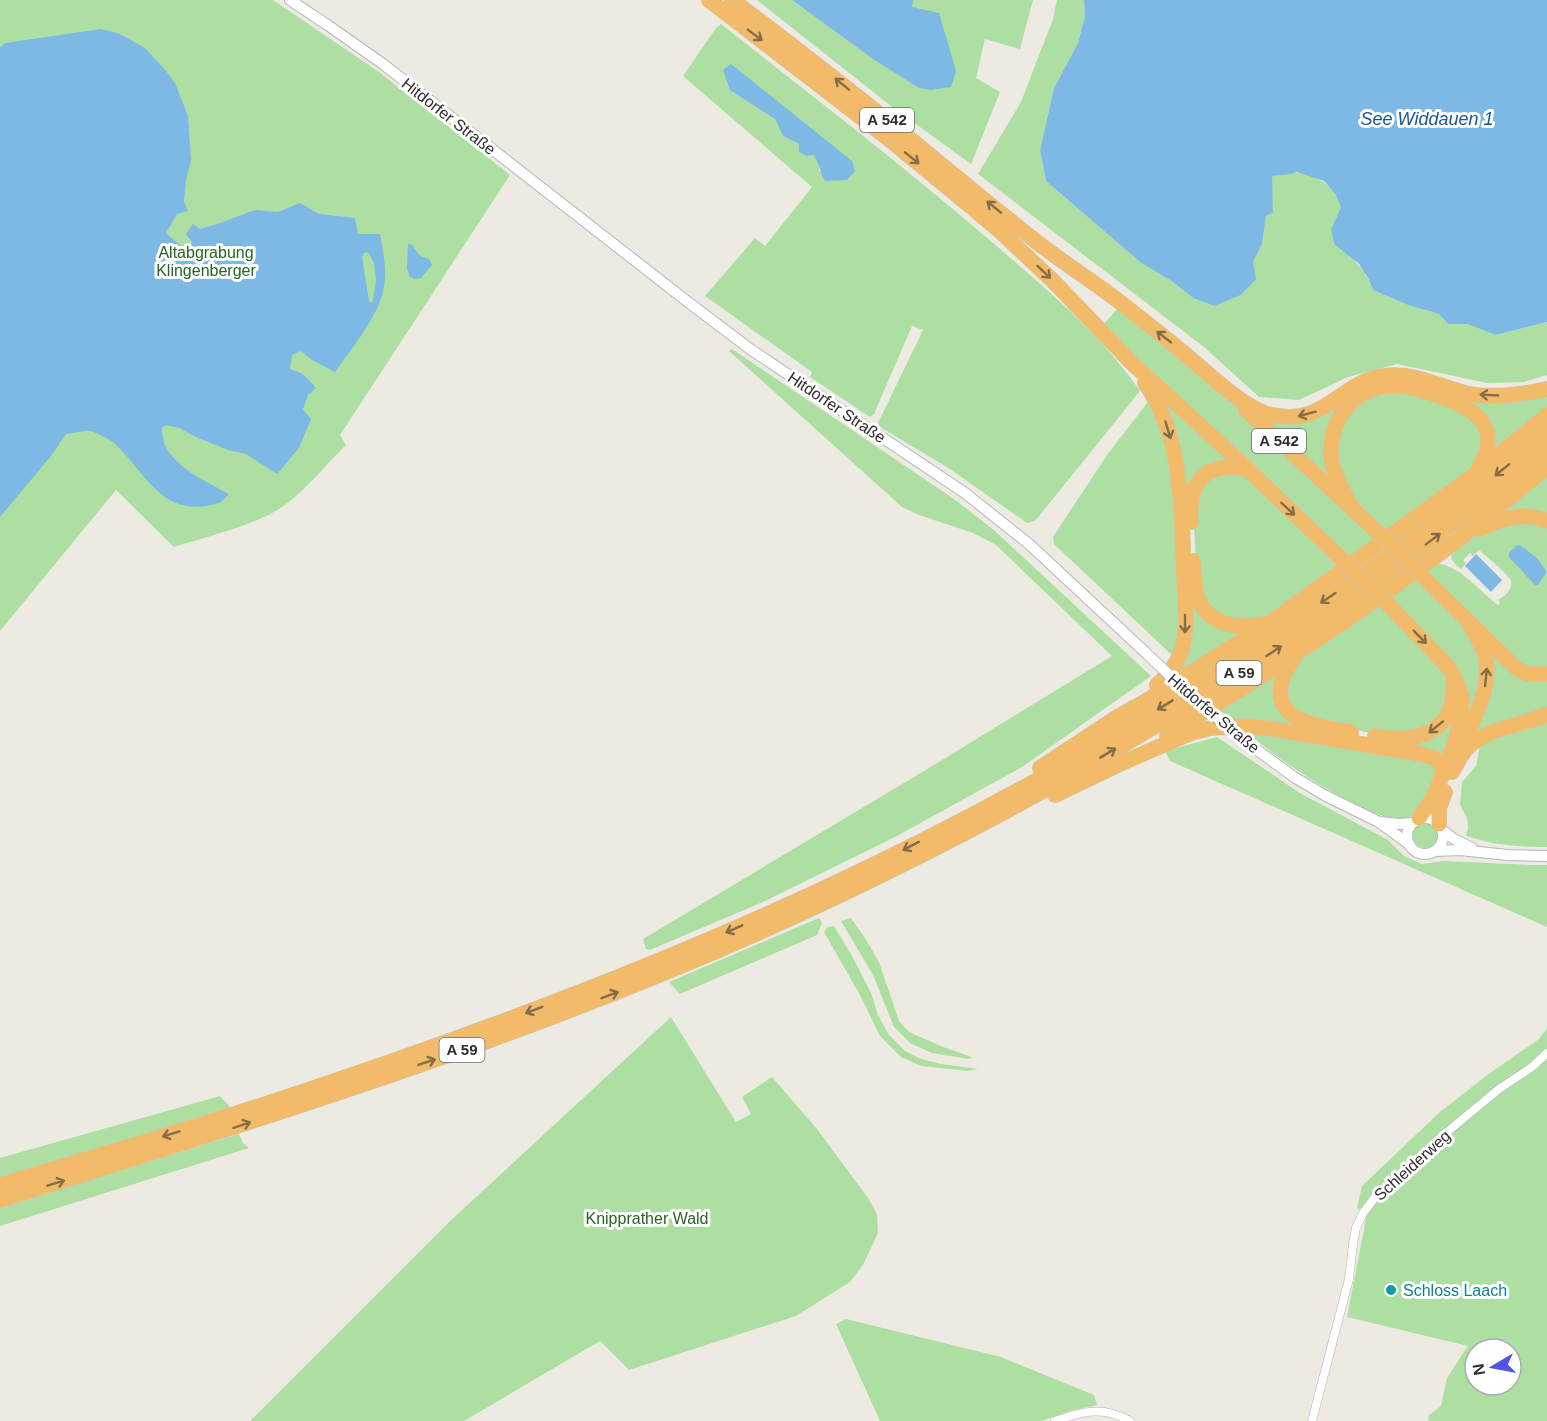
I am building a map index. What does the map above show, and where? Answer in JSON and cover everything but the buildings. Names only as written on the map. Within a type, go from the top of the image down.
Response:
[{"type":"highway","name":"A 542","points":[[709,0],[889,139],[969,205],[1052,280],[1130,361],[1330,548],[1445,662],[1453,674],[1462,698],[1461,718],[1438,808],[1441,827]]},
{"type":"highway","name":"A 542","points":[[732,0],[1039,243],[1174,344],[1352,508],[1468,621],[1485,655],[1486,684],[1447,772],[1434,796],[1416,821]]},
{"type":"highway","points":[[1116,718],[1153,689],[1174,668],[1182,651],[1186,631],[1181,512],[1176,458],[1157,402],[1130,361]]},
{"type":"highway","points":[[1207,372],[1238,397],[1263,413],[1285,417],[1312,414],[1354,387],[1383,376],[1413,377],[1466,393],[1490,396],[1513,396],[1547,389]]},
{"type":"highway","points":[[1352,508],[1334,470],[1331,451],[1333,434],[1340,416],[1352,402],[1380,387],[1397,386],[1420,390],[1464,406],[1476,415],[1485,426],[1488,440],[1486,455],[1477,473]]},
{"type":"highway","points":[[963,820],[986,801],[1271,622],[1477,473],[1547,415]]},
{"type":"highway","name":"A 59","points":[[0,1185],[304,1092],[513,1018],[617,978],[828,887],[963,820],[1149,715],[1263,643],[1405,544],[1547,433]]},
{"type":"highway","name":"A 59","points":[[0,1200],[251,1122],[516,1030],[622,990],[832,899],[1048,789],[1175,714],[1272,652],[1416,552],[1547,449]]},
{"type":"highway","points":[[1247,470],[1230,467],[1211,470],[1200,480],[1192,494],[1190,508],[1194,580],[1199,600],[1208,613],[1224,623],[1241,626],[1271,622]]},
{"type":"highway","points":[[1124,762],[1348,619],[1449,546],[1547,467]]},
{"type":"highway","points":[[1449,546],[1495,521],[1528,516],[1547,521]]},
{"type":"highway","points":[[1468,621],[1522,672],[1547,674]]},
{"type":"highway","points":[[1299,651],[1282,676],[1280,687],[1285,707],[1292,714],[1303,721],[1388,739],[1418,737],[1430,732],[1442,722],[1452,701],[1453,674]]},
{"type":"highway","points":[[909,861],[937,854],[1124,762],[1191,733],[1211,728],[1242,726],[1266,728],[1420,754],[1434,758],[1447,772],[1466,749],[1489,732],[1537,719],[1547,714]]},
{"type":"main road","name":"Hitdorfer Straße","points":[[290,0],[383,64],[750,349],[964,493],[1029,544],[1238,736],[1294,777],[1377,821],[1409,844]]},
{"type":"main road","points":[[1478,851],[1454,839],[1430,818],[1416,821],[1407,833],[1409,844],[1417,852],[1423,854],[1451,850],[1547,856]]},
{"type":"main road","name":"Hitdorfer Straße","points":[[1377,821],[1399,824],[1416,821]]},
{"type":"main road","points":[[1434,851],[1443,840],[1441,827]]},
{"type":"street","name":"Schleiderweg","points":[[1312,1421],[1349,1279],[1356,1228],[1363,1213],[1376,1196],[1447,1132],[1547,1053]]},
{"type":"street","points":[[1055,1421],[1078,1413],[1098,1410],[1110,1412],[1130,1421]]},
{"type":"green space","name":"Altabgrabung Klingenberger","points":[[0,0],[273,0],[379,72],[510,175],[340,435],[346,445],[296,496],[279,509],[256,521],[174,547],[116,490],[0,631]]},
{"type":"green space","points":[[757,0],[792,0],[870,57],[911,7],[913,0],[1033,0],[1020,49],[985,39],[976,78],[1000,92],[971,164],[891,106]]},
{"type":"green space","points":[[1057,0],[1084,0],[1085,16],[1078,43],[1054,88],[1040,150],[1046,181],[1140,262],[1173,282],[1193,298],[1213,306],[1241,295],[1255,279],[1253,262],[1262,244],[1266,216],[1273,213],[1271,176],[1306,174],[1326,184],[1336,194],[1341,211],[1335,245],[1358,264],[1373,290],[1408,305],[1439,314],[1448,324],[1467,324],[1496,335],[1547,322],[1547,375],[1524,382],[1487,383],[1397,364],[1348,377],[1299,400],[1259,397],[1204,347],[978,174],[1021,102],[1053,19]]},
{"type":"green space","points":[[721,24],[897,163],[1000,249],[1057,299],[1092,334],[1140,391],[1035,521],[1027,523],[950,469],[877,425],[923,330],[912,326],[874,414],[870,417],[810,377],[812,372],[705,296],[755,238],[765,246],[812,187],[683,76]],"holes":[[[731,65],[851,161],[855,171],[819,171],[819,162],[813,154],[807,156],[799,144],[783,136],[775,119]]]},
{"type":"green space","points":[[1119,307],[1216,386],[1377,539],[1350,558],[1102,326]]},
{"type":"green space","points":[[732,349],[954,499],[995,531],[1151,676],[1022,767],[895,837],[765,901],[650,950],[646,949],[643,939],[1112,656],[996,545],[973,533],[902,507],[729,351]]},
{"type":"green space","points":[[1395,378],[1416,381],[1462,395],[1486,398],[1511,399],[1547,393],[1547,410],[1490,457],[1489,425],[1483,416],[1470,405],[1437,390],[1410,383],[1392,382],[1371,386],[1350,399],[1341,408],[1329,431],[1326,455],[1338,491],[1258,415],[1287,420],[1305,419],[1320,413],[1364,385]]},
{"type":"green space","points":[[1157,391],[1233,464],[1189,496],[1190,571],[1199,604],[1250,629],[1180,675],[1176,671],[1188,586]]},
{"type":"green space","points":[[1369,393],[1419,393],[1478,421],[1484,450],[1469,472],[1387,533],[1350,495],[1334,451],[1346,411]]},
{"type":"green space","points":[[1151,397],[1170,448],[1182,610],[1174,657],[1054,544],[1053,537],[1107,455]]},
{"type":"green space","points":[[1241,473],[1342,566],[1270,615],[1249,622],[1219,617],[1203,595],[1196,565],[1193,505],[1209,475]]},
{"type":"green space","points":[[1547,475],[1547,515],[1497,514]]},
{"type":"green space","points":[[1510,521],[1547,524],[1547,670],[1522,666],[1424,571],[1434,563],[1452,568],[1498,605],[1500,602],[1498,600],[1511,587],[1511,581],[1506,574],[1479,550],[1473,556],[1470,553],[1463,560],[1466,563],[1461,569],[1451,556],[1455,548],[1469,539]]},
{"type":"green space","points":[[1417,577],[1465,626],[1477,646],[1481,680],[1461,735],[1465,700],[1387,598]]},
{"type":"green space","points":[[1378,604],[1442,670],[1444,675],[1447,685],[1445,707],[1426,730],[1370,733],[1310,720],[1289,705],[1285,679],[1292,665]]},
{"type":"green space","points":[[1485,644],[1547,680],[1547,710],[1472,737]]},
{"type":"green space","points":[[1279,669],[1286,710],[1353,736],[1408,742],[1459,706],[1446,755],[1235,722],[1219,710]]},
{"type":"green space","points":[[1547,719],[1547,847],[1506,845],[1467,836],[1467,818],[1460,805],[1462,782],[1476,766],[1480,745]]},
{"type":"green space","points":[[1242,728],[1433,760],[1439,767],[1419,811],[1409,818],[1397,819],[1363,808],[1343,798],[1278,757]]},
{"type":"green space","points":[[1217,737],[1300,793],[1388,840],[1404,856],[1422,864],[1443,861],[1547,865],[1547,927],[1170,761],[1165,751]]},
{"type":"green space","points":[[1426,822],[1435,826],[1439,835],[1435,844],[1426,848],[1417,844],[1413,835],[1417,826]]},
{"type":"green space","points":[[819,918],[822,923],[817,935],[680,994],[669,982]]},
{"type":"green space","points":[[851,918],[879,962],[899,1021],[909,1032],[972,1057],[969,1059],[932,1053],[910,1043],[894,1027],[873,975],[841,921]]},
{"type":"green space","points":[[834,926],[871,993],[878,1015],[889,1035],[905,1051],[921,1059],[941,1064],[978,1069],[968,1071],[921,1066],[901,1057],[880,1036],[860,995],[824,932],[828,927]]},
{"type":"green space","name":"Knipprather Wald","points":[[671,1017],[736,1122],[751,1114],[742,1097],[772,1077],[817,1129],[868,1198],[877,1214],[878,1233],[864,1263],[850,1282],[796,1316],[629,1370],[600,1341],[464,1421],[250,1421],[449,1222]]},
{"type":"green space","points":[[1547,1028],[1547,1421],[1429,1421],[1428,1416],[1441,1406],[1447,1378],[1463,1354],[1463,1397],[1523,1397],[1523,1337],[1463,1337],[1463,1345],[1347,1317],[1367,1214],[1357,1208],[1362,1186],[1441,1111],[1539,1039]]},
{"type":"green space","points":[[220,1096],[231,1108],[0,1177],[0,1158]]},
{"type":"green space","points":[[239,1134],[243,1143],[249,1148],[0,1226],[0,1207]]},
{"type":"green space","points":[[846,1319],[1001,1357],[1094,1395],[1097,1405],[1041,1421],[880,1421],[836,1324]]},
{"type":"water","points":[[792,0],[913,0],[912,7],[939,13],[956,71],[951,87],[931,90],[919,88],[870,57]]},
{"type":"water","name":"See Widdauen 1","points":[[1084,0],[1547,0],[1547,322],[1496,335],[1467,324],[1448,324],[1439,314],[1408,305],[1373,290],[1359,264],[1335,245],[1331,230],[1341,207],[1336,195],[1324,181],[1297,172],[1272,176],[1273,213],[1266,216],[1262,244],[1253,262],[1256,279],[1241,295],[1214,306],[1193,298],[1173,282],[1140,262],[1046,181],[1040,150],[1054,88],[1078,43],[1085,16]]},
{"type":"water","name":"Altabgrabung Klingenberger","points":[[101,29],[120,34],[145,48],[166,71],[175,83],[188,116],[191,160],[184,202],[188,211],[177,214],[166,233],[182,247],[193,243],[186,234],[193,224],[200,229],[255,210],[278,212],[300,203],[319,214],[355,218],[358,234],[380,234],[385,274],[381,298],[371,320],[335,372],[312,360],[301,351],[292,355],[290,369],[303,374],[316,388],[308,395],[303,409],[311,419],[299,448],[277,474],[246,454],[228,450],[179,428],[166,425],[162,428],[163,440],[168,451],[176,460],[196,476],[229,494],[216,504],[189,506],[175,503],[153,487],[112,442],[94,432],[66,434],[51,456],[0,517],[0,47],[5,43]],"holes":[[[368,252],[374,263],[376,280],[371,303],[362,257],[364,253]]]},
{"type":"water","points":[[731,64],[852,161],[855,171],[847,180],[825,181],[813,155],[807,156],[799,152],[799,144],[783,136],[775,119],[730,90],[723,70]]},
{"type":"water","points":[[408,244],[412,245],[420,256],[429,259],[432,265],[421,278],[410,277],[407,269]]},
{"type":"water","points":[[1520,545],[1538,559],[1546,571],[1538,585],[1535,585],[1509,557],[1509,553]]},
{"type":"water","points":[[1476,554],[1502,580],[1491,592],[1465,566]]},
{"type":"place","name":"Schloss Laach","points":[[1391,1290]]}]
